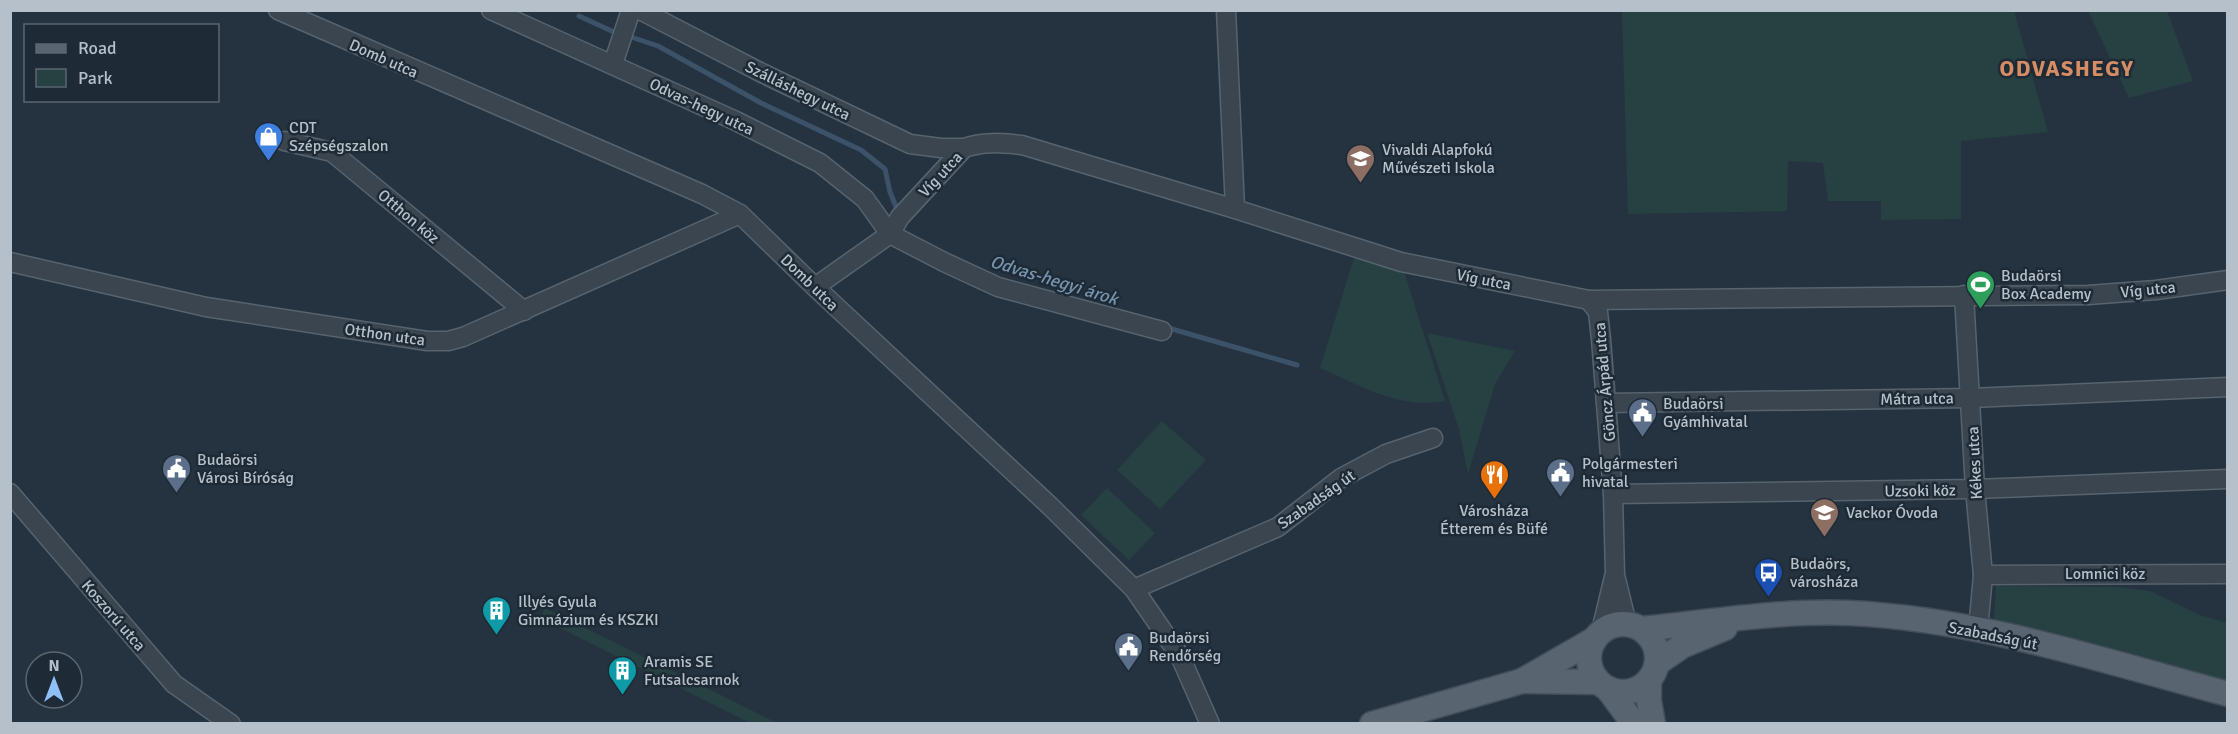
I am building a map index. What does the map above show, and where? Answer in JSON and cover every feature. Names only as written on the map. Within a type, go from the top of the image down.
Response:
[{"type":"main road","name":"Szabadság út","points":[[1634,626],[1800,613],[1850,613],[1897,617],[2008,635],[2228,694]]},
{"type":"main road","name":"Szabadság út","points":[[1653,672],[1692,642],[1752,618]]},
{"type":"main road","points":[[1372,723],[1522,681],[1616,624],[1634,626],[1653,640],[1656,647],[1649,701],[1653,723]]},
{"type":"main road","points":[[1598,635],[1589,653],[1592,675],[1634,723]]},
{"type":"main road","points":[[1522,681],[1602,686],[1626,693],[1643,687],[1653,672]]},
{"type":"street","name":"Domb utca","points":[[278,10],[702,194],[740,214],[815,288],[1050,506],[1134,589],[1180,656],[1210,723]]},
{"type":"street","name":"Odvas-hegy utca","points":[[491,10],[736,121],[820,163],[865,199],[890,234]]},
{"type":"street","points":[[613,64],[631,10]]},
{"type":"street","name":"Szálláshegy utca","points":[[639,10],[762,73],[910,144],[964,148]]},
{"type":"street","points":[[1226,10],[1235,209]]},
{"type":"street","name":"Otthon köz","points":[[284,141],[332,152],[524,311]]},
{"type":"street","name":"Víg utca","points":[[815,288],[890,234],[900,217],[964,148],[975,144],[997,142],[1022,145],[1401,262],[1589,300],[2088,295],[2156,290],[2228,280]]},
{"type":"street","name":"Otthon utca","points":[[10,262],[206,307],[427,341],[448,341],[524,311],[740,214]]},
{"type":"street","points":[[890,234],[998,287],[1162,331]]},
{"type":"street","name":"Kékes utca","points":[[1964,295],[1975,489],[1983,575],[1978,630]]},
{"type":"street","name":"Göncz Árpád utca","points":[[1589,300],[1598,312],[1613,494],[1615,575],[1598,635]]},
{"type":"street","name":"Mátra utca","points":[[1606,403],[1971,398],[2228,387]]},
{"type":"street","name":"Szabadság út","points":[[1134,589],[1278,527],[1341,478],[1386,454],[1433,438]]},
{"type":"street","name":"Uzsoki köz","points":[[1613,494],[1975,489],[2228,479]]},
{"type":"street","name":"Koszorú utca","points":[[10,493],[174,684],[231,723]]},
{"type":"street","name":"Lomnici köz","points":[[1983,575],[2228,574]]},
{"type":"street","name":"Göncz Árpád utca","points":[[1615,575],[1634,626]]},
{"type":"green space","points":[[1622,11],[2014,11],[2048,132],[1961,141],[1961,219],[1881,220],[1881,201],[1828,201],[1823,163],[1788,161],[1787,211],[1628,214]]},
{"type":"green space","points":[[2088,11],[2167,11],[2193,81],[2129,98]]},
{"type":"green space","points":[[1357,248],[1401,262],[1445,401],[1429,403],[1396,399],[1320,368]]},
{"type":"green space","points":[[1427,333],[1515,351],[1495,384],[1468,474],[1459,429]]},
{"type":"green space","points":[[1162,421],[1206,460],[1160,509],[1117,470]]},
{"type":"green space","points":[[1107,488],[1155,533],[1129,560],[1081,515]]},
{"type":"green space","points":[[1996,586],[2119,587],[2150,591],[2200,615],[2227,623],[2227,684],[2216,684],[1994,619]]},
{"type":"green space","points":[[545,608],[775,722],[750,723],[540,618]]},
{"type":"waterway","name":"Odvas-hegyi árok","points":[[579,16],[616,33]]},
{"type":"waterway","name":"Odvas-hegyi árok","points":[[634,38],[658,46],[761,103],[861,150],[885,169],[890,192],[899,214]]},
{"type":"waterway","name":"Odvas-hegyi árok","points":[[1165,327],[1297,365]]},
{"type":"place","name":"CDT Szépségszalon","points":[[268,162]]},
{"type":"place","name":"Vivaldi Alapfokú Művészeti Iskola","points":[[1361,184]]},
{"type":"place","name":"Budaörsi Box Academy","points":[[1980,310]]},
{"type":"place","name":"Budaörsi Gyámhivatal","points":[[1642,438]]},
{"type":"place","name":"Budaörsi Városi Bíróság","points":[[176,494]]},
{"type":"place","name":"Polgármesteri hivatal","points":[[1561,498]]},
{"type":"place","name":"Városháza Étterem és Büfé","points":[[1494,500]]},
{"type":"place","name":"Vackor Óvoda","points":[[1825,538]]},
{"type":"place","name":"Budaörs, városháza","points":[[1769,598]]},
{"type":"place","name":"Illyés Gyula Gimnázium és KSZKI","points":[[497,636]]},
{"type":"place","name":"Budaörsi Rendőrség","points":[[1128,672]]},
{"type":"place","name":"Aramis SE Futsalcsarnok","points":[[623,696]]},
{"type":"district","name":"ODVASHEGY","points":[[2067,68]]}]
